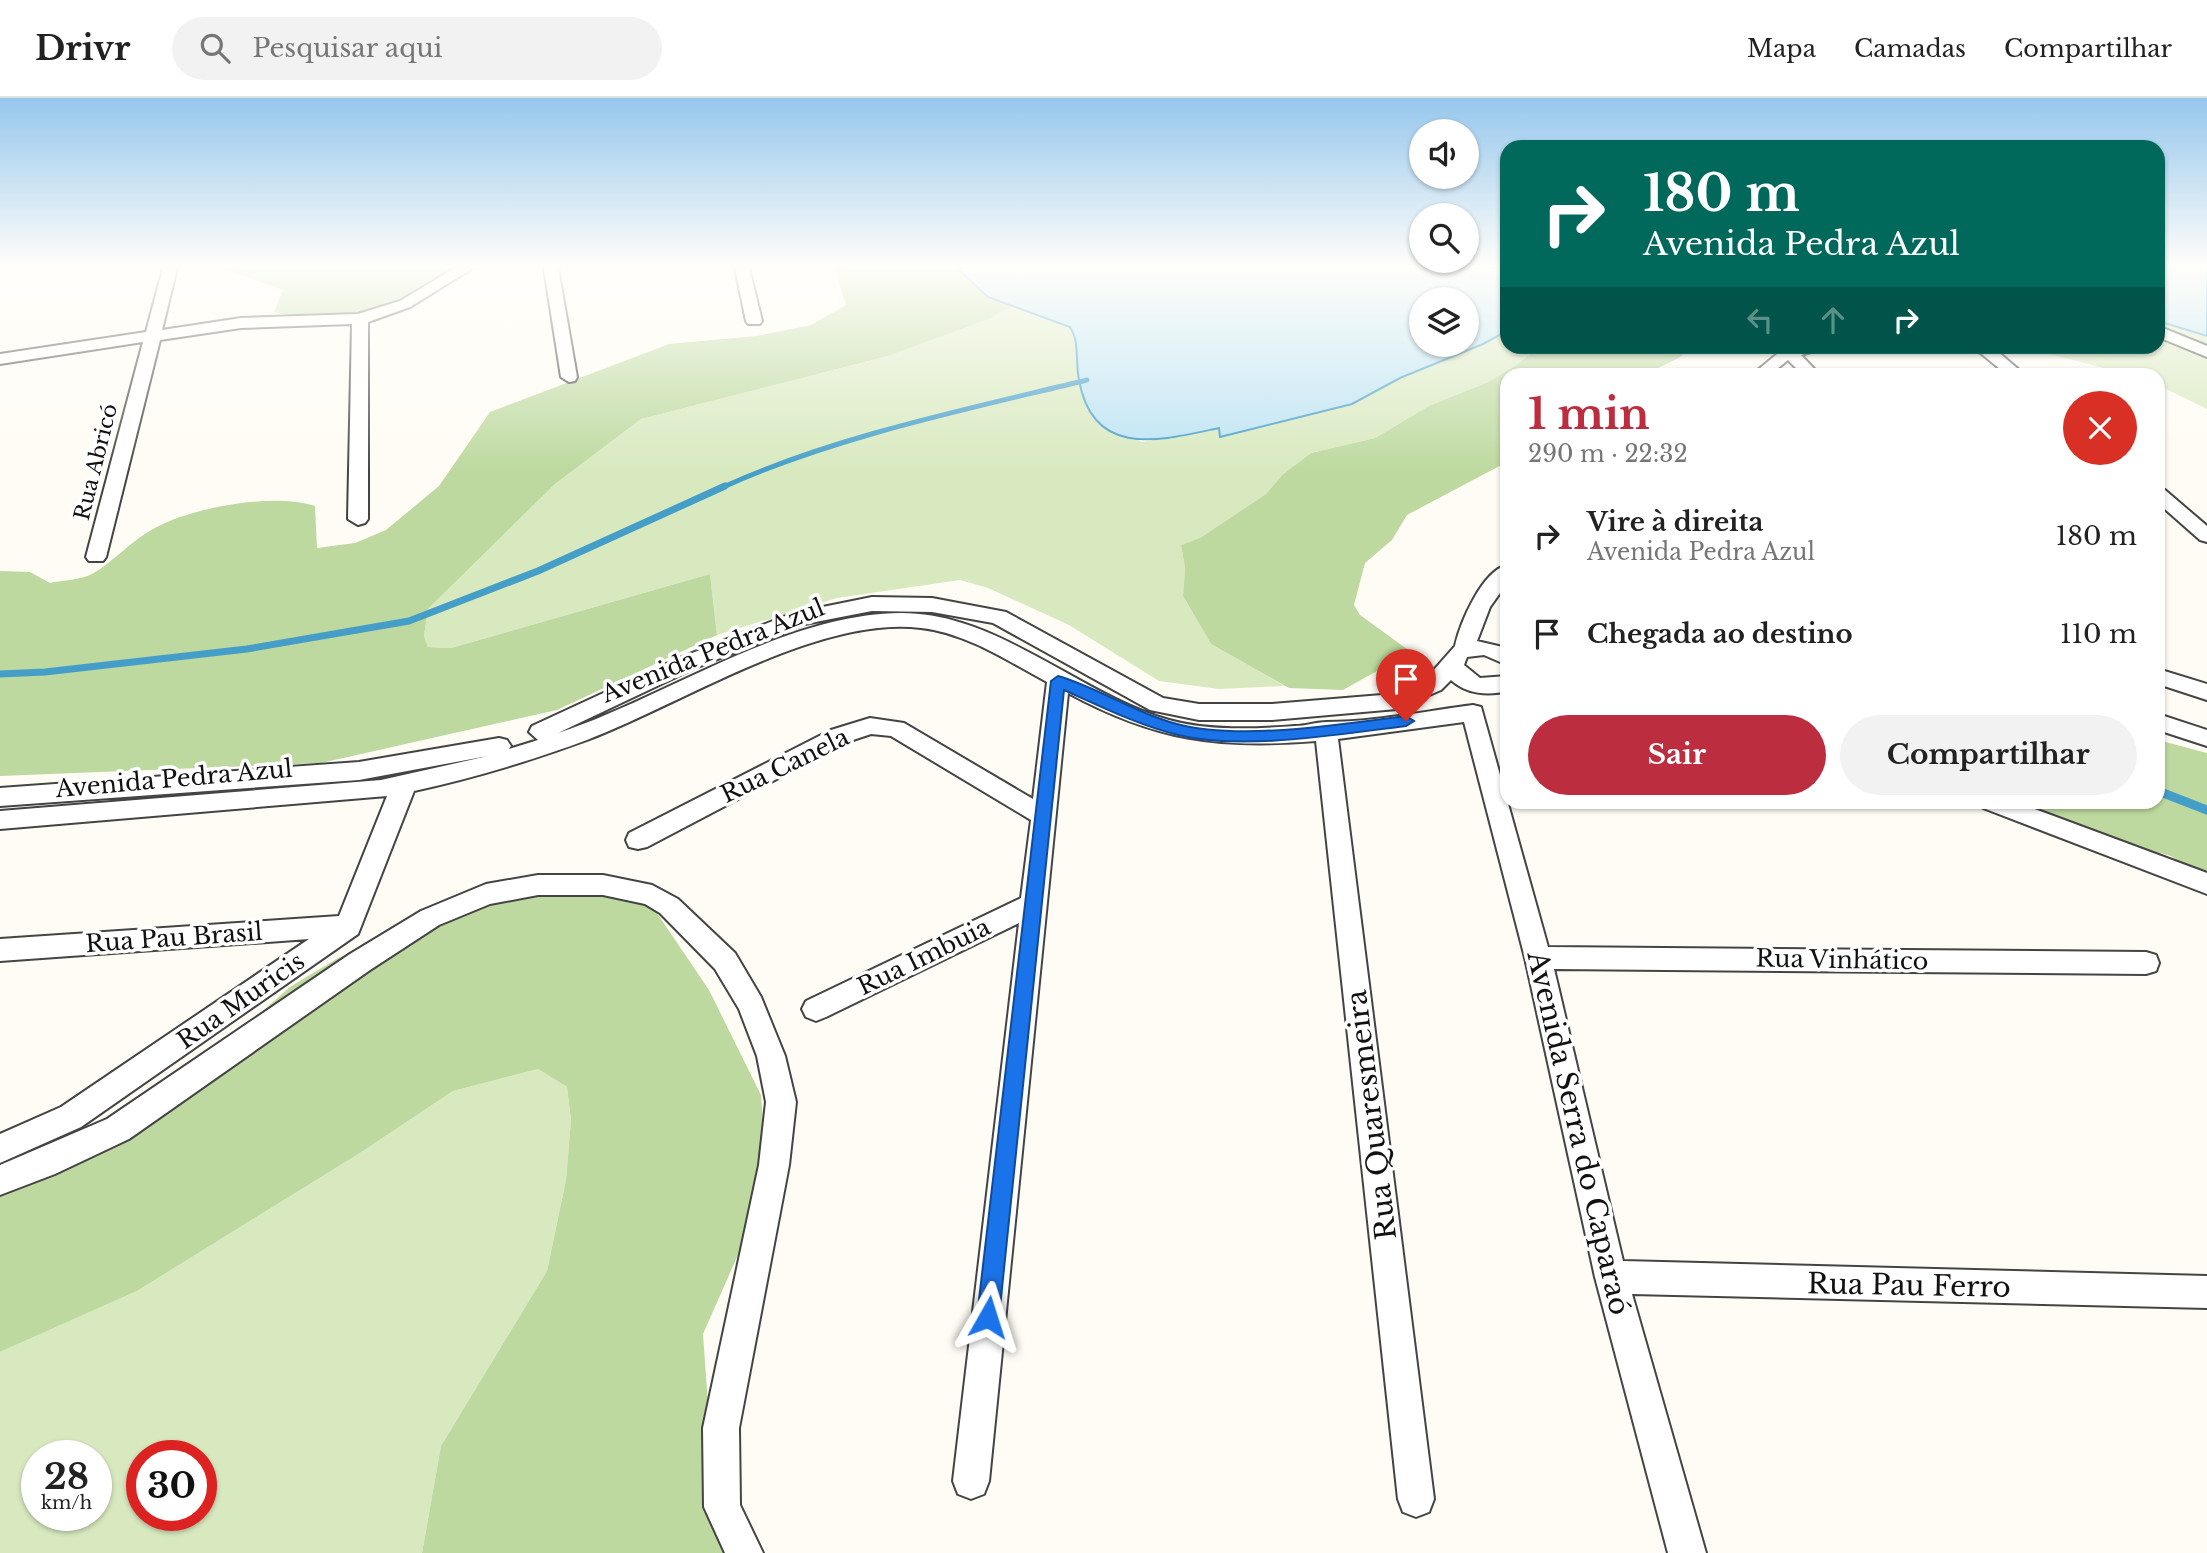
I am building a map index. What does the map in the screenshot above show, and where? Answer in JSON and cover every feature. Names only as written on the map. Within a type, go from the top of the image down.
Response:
[{"type":"street","points":[[0,359],[158,336]]},
{"type":"street","points":[[358,519],[360,336]]},
{"type":"street","points":[[562,336],[569,377]]},
{"type":"street","points":[[2169,336],[2207,352]]},
{"type":"street","name":"Rua Abricó","points":[[96,557],[151,337]]},
{"type":"street","points":[[1769,368],[1787,354]]},
{"type":"street","points":[[1791,354],[1805,368]]},
{"type":"street","points":[[1990,354],[2008,368]]},
{"type":"street","points":[[2165,500],[2207,536]]},
{"type":"street","points":[[1479,700],[1462,678],[1459,657],[1482,601],[1500,579]]},
{"type":"street","name":"Avenida Pedra Azul","points":[[0,796],[359,771],[486,750],[545,730],[685,664],[800,618],[872,604],[932,605],[999,617],[1158,705],[1178,710],[1272,712],[1397,701],[1433,685],[1459,657]]},
{"type":"street","name":"Avenida Pedra Azul","points":[[0,820],[367,790],[479,768],[580,734],[797,640],[832,628],[867,621],[934,623],[976,637],[1058,681],[1141,719],[1181,730],[1229,736],[1326,730],[1479,700],[1500,687]]},
{"type":"street","points":[[1459,657],[1485,648],[1500,654]]},
{"type":"street","points":[[2165,678],[2207,692]]},
{"type":"street","points":[[971,1481],[1058,681]]},
{"type":"street","name":"Avenida Serra do Caparaó","points":[[1479,700],[1500,792]]},
{"type":"street","points":[[2165,724],[2207,738]]},
{"type":"street","name":"Rua Canela","points":[[638,840],[839,736],[870,726],[896,729],[1043,816]]},
{"type":"street","name":"Rua Quaresmeira","points":[[1326,730],[1416,1499]]},
{"type":"street","points":[[349,926],[373,857],[405,783]]},
{"type":"street","name":"Avenida Serra do Caparaó","points":[[1504,809],[1611,1277],[1687,1553]]},
{"type":"street","points":[[2012,809],[2182,872],[2207,884]]},
{"type":"street","points":[[0,1180],[44,1164],[118,1129],[360,962],[430,918],[486,894],[538,885],[603,885],[652,895],[669,906],[725,961],[751,1005],[771,1056],[781,1102],[774,1166],[721,1428],[722,1507],[744,1553]]},
{"type":"street","name":"Rua Imbuia","points":[[816,1009],[1032,905]]},
{"type":"street","name":"Rua Pau Brasil","points":[[0,950],[349,926]]},
{"type":"street","name":"Rua Muricis","points":[[0,1149],[71,1117],[349,926]]},
{"type":"street","name":"Rua Vinhático","points":[[1538,958],[2146,963]]},
{"type":"street","name":"Rua Pau Ferro","points":[[1611,1277],[2207,1292]]},
{"type":"green space","points":[[757,336],[943,336],[888,356],[641,419],[555,484],[428,609],[424,636],[428,647],[451,648],[710,574],[717,635],[557,710],[321,763],[0,776],[0,571],[30,572],[50,583],[83,578],[145,534],[169,521],[209,509],[255,502],[297,502],[315,506],[317,548],[355,543],[386,530],[439,486],[490,412],[669,344]]},
{"type":"green space","points":[[943,336],[1073,336],[1078,355],[1079,381],[1094,420],[1142,442],[1220,428],[1221,437],[1353,404],[1400,378],[1451,357],[1479,357],[1479,346],[1498,336],[1500,354],[1530,354],[1512,368],[1500,368],[1500,375],[1488,382],[1429,406],[1375,438],[1311,453],[1282,475],[1266,494],[1200,538],[1181,545],[1185,568],[1183,596],[1211,644],[1285,686],[1219,689],[1159,681],[1069,625],[988,588],[960,580],[837,598],[717,635],[710,574],[451,648],[428,647],[424,636],[428,609],[555,484],[641,419],[888,356]]},
{"type":"green space","points":[[2165,336],[2207,336],[2207,409],[2165,388],[2165,368],[2104,368],[2049,354],[2165,354]]},
{"type":"green space","points":[[1530,354],[1684,354],[1658,368],[1512,368]]},
{"type":"green space","points":[[1500,375],[1500,466],[1407,515],[1392,540],[1365,563],[1354,605],[1360,615],[1407,649],[1393,662],[1343,690],[1289,688],[1211,644],[1183,596],[1185,568],[1181,545],[1200,538],[1266,494],[1282,475],[1311,453],[1375,438],[1429,406]]},
{"type":"green space","points":[[2165,742],[2207,753],[2207,881],[2171,856],[1996,809],[2165,809]]},
{"type":"green space","points":[[640,888],[709,990],[761,1095],[768,1187],[703,1334],[716,1516],[738,1553],[422,1553],[441,1446],[547,1271],[566,1180],[571,1120],[567,1087],[538,1069],[453,1091],[360,1153],[137,1291],[0,1352],[0,1186],[113,1143],[290,987],[338,958],[496,896]]},
{"type":"green space","points":[[538,1069],[567,1087],[571,1120],[566,1180],[547,1271],[441,1446],[422,1553],[0,1553],[0,1352],[137,1291],[360,1153],[453,1091]]},
{"type":"water","points":[[1074,336],[1409,336],[1409,357],[1451,357],[1400,378],[1352,404],[1220,437],[1219,428],[1153,439],[1114,434],[1099,423],[1087,406],[1079,380]]},
{"type":"water","points":[[1479,336],[1498,336],[1479,346]]},
{"type":"waterway","points":[[721,488],[854,439],[948,413],[1087,380]]},
{"type":"waterway","points":[[0,674],[45,672],[247,649],[409,621],[538,571],[725,486]]},
{"type":"waterway","points":[[2165,794],[2207,810]]},
{"type":"route","points":[[988,1317],[1058,681],[1141,719],[1181,730],[1229,736],[1326,730],[1406,721]]}]
